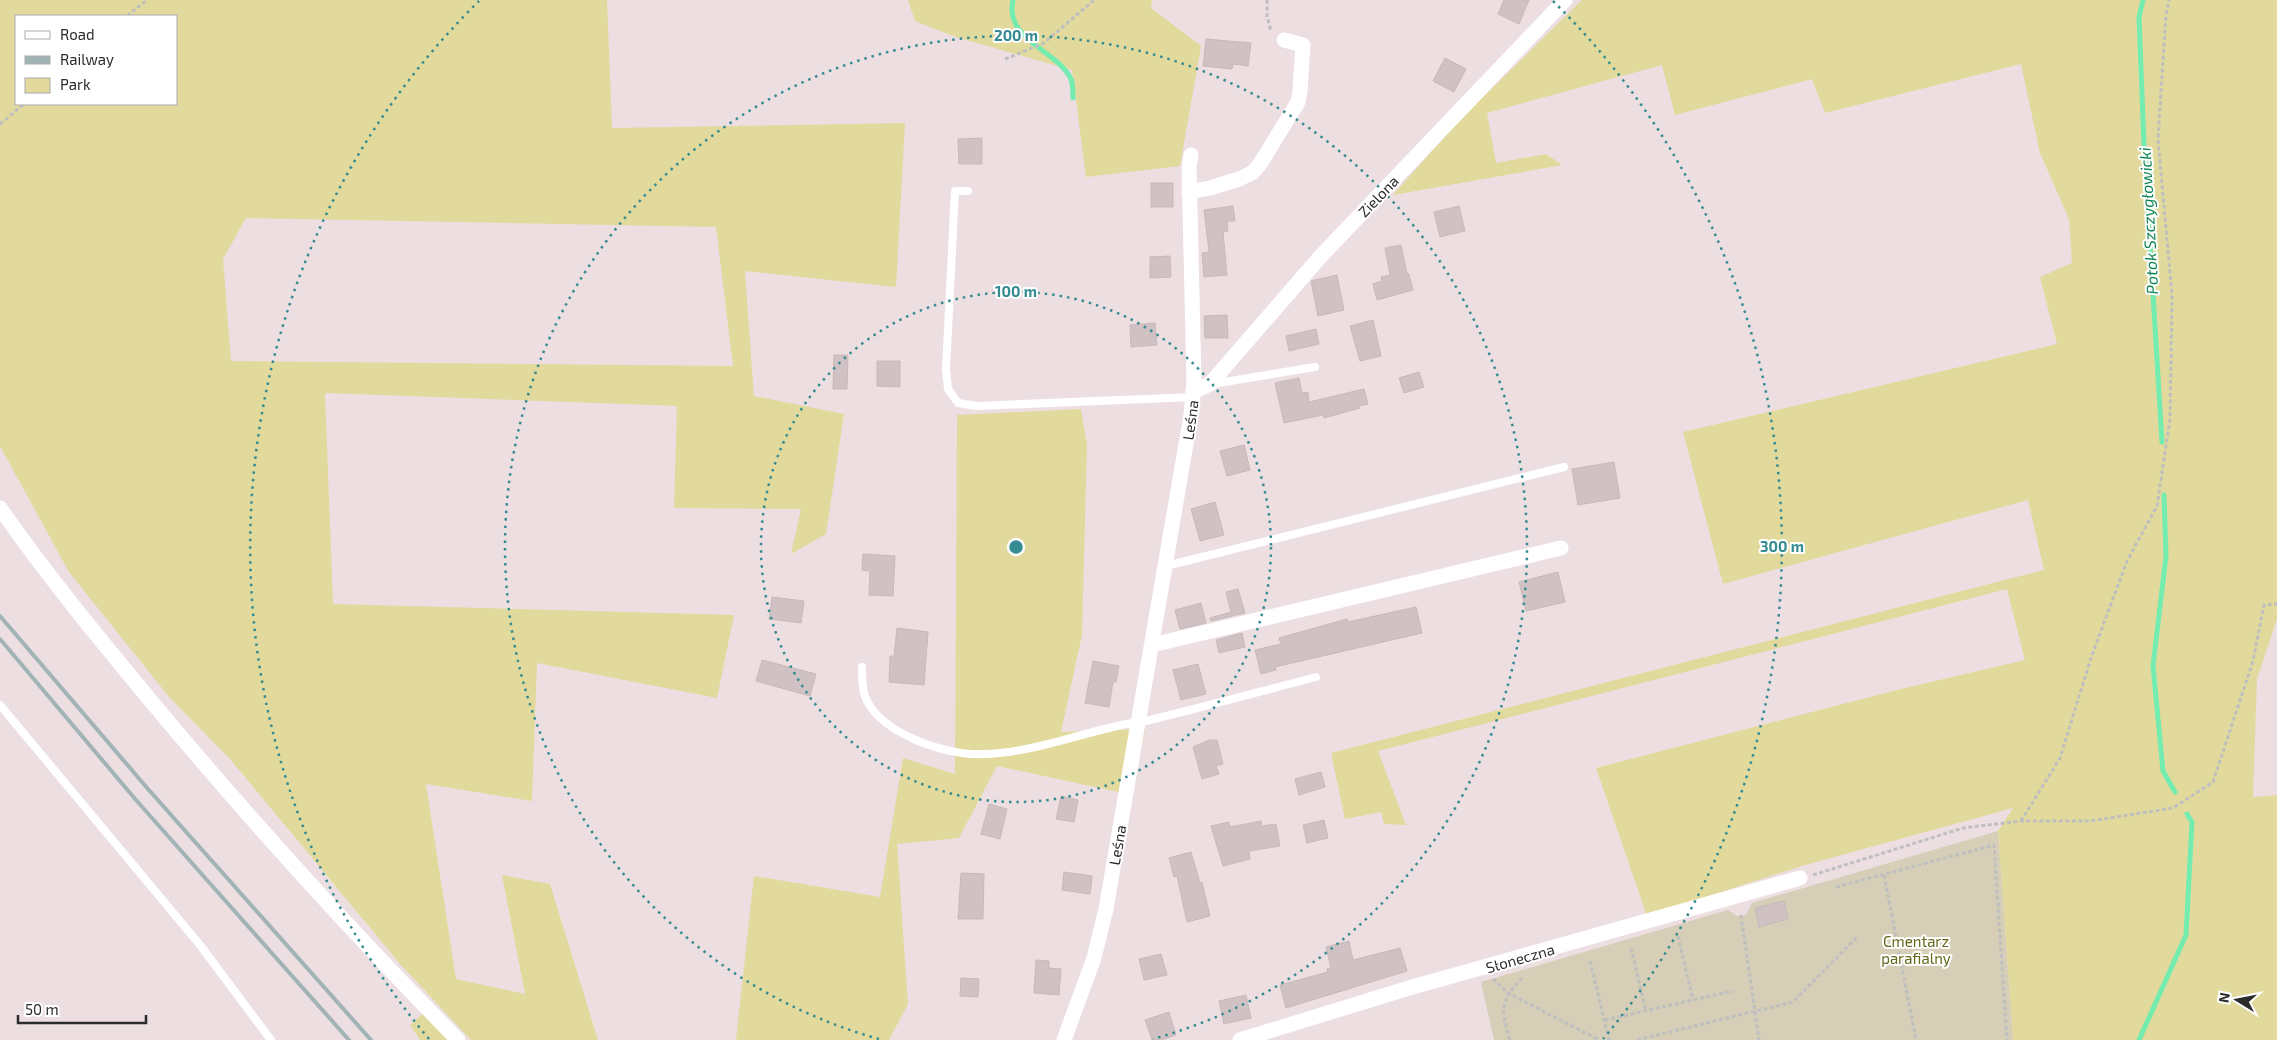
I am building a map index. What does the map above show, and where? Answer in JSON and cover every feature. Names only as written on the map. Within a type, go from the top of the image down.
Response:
[{"type":"street","name":"Zielona","points":[[1193,394],[1210,384],[1320,258],[1565,0]]},
{"type":"street","points":[[1190,192],[1210,188],[1252,173],[1260,164],[1285,124],[1299,97],[1303,45],[1278,37]]},
{"type":"street","name":"Leśna","points":[[1064,1040],[1100,937],[1166,566],[1193,394],[1189,167],[1191,155]]},
{"type":"street","points":[[0,508],[20,537],[115,658],[230,796],[370,950],[458,1040]]},
{"type":"street","points":[[1152,646],[1562,548]]},
{"type":"street","name":"Słoneczna","points":[[1240,1040],[1390,993],[1800,878]]},
{"type":"lane","points":[[968,191],[955,191],[946,369],[948,389],[958,403],[977,406],[1193,394]]},
{"type":"lane","points":[[1210,384],[1315,367]]},
{"type":"lane","points":[[1166,566],[1564,467]]},
{"type":"lane","points":[[862,668],[863,689],[866,700],[882,720],[911,737],[951,750],[975,754],[997,753],[1056,742],[1316,678]]},
{"type":"lane","points":[[0,705],[200,945],[271,1040]]},
{"type":"path","points":[[129,15],[147,0]]},
{"type":"path","points":[[1005,59],[1040,44],[1094,0]]},
{"type":"path","points":[[1267,0],[1267,16],[1278,37]]},
{"type":"path","points":[[2020,821],[2060,758],[2092,655],[2127,561],[2157,506],[2170,410],[2172,296],[2158,139],[2166,15],[2169,0]]},
{"type":"path","points":[[0,124],[23,105]]},
{"type":"path","points":[[1800,878],[1963,828],[2020,821],[2090,821],[2173,808],[2213,782],[2253,662],[2264,606],[2277,604]]},
{"type":"path","points":[[1836,887],[1994,845],[2007,1040]]},
{"type":"path","points":[[1884,875],[1916,1040]]},
{"type":"path","points":[[1741,915],[1758,1040]]},
{"type":"path","points":[[1678,936],[1693,1000]]},
{"type":"path","points":[[1637,1040],[1793,1002],[1857,937]]},
{"type":"path","points":[[1631,948],[1646,1011]]},
{"type":"path","points":[[1590,961],[1609,1040]]},
{"type":"path","points":[[1510,1040],[1502,1013],[1508,993],[1522,978]]},
{"type":"path","points":[[1493,979],[1508,993],[1598,1040]]},
{"type":"path","points":[[1604,1020],[1733,991]]},
{"type":"green space","points":[[0,0],[607,0],[612,128],[905,123],[896,287],[745,271],[754,396],[844,414],[826,534],[791,554],[801,509],[674,508],[677,406],[325,393],[333,604],[734,615],[717,698],[537,663],[532,801],[426,784],[456,979],[525,994],[502,875],[550,884],[598,1040],[471,1040],[401,965],[230,759],[170,698],[69,572],[0,446]],"holes":[[[246,218],[716,227],[733,366],[231,361],[223,259]]]},
{"type":"green space","points":[[908,0],[1152,0],[1151,8],[1201,46],[1180,166],[1086,177],[1072,70],[956,37],[915,21]]},
{"type":"green space","points":[[1582,0],[2277,0],[2277,619],[2257,679],[2253,797],[2277,795],[2277,1040],[2013,1040],[1998,831],[2013,808],[1805,865],[1647,916],[1596,768],[1901,689],[2025,660],[2007,589],[1378,751],[1406,825],[1384,824],[1381,812],[1345,819],[1331,753],[2044,570],[2028,500],[1723,584],[1683,432],[2057,344],[2040,277],[2072,263],[2069,219],[2040,153],[2021,64],[1825,113],[1812,79],[1675,115],[1662,65],[1487,113],[1496,163],[1546,154],[1562,165],[1393,195],[1457,123]]},
{"type":"green space","points":[[1081,409],[1087,444],[1082,635],[1061,732],[1145,729],[1132,795],[997,766],[959,838],[897,844],[908,1004],[889,1040],[736,1040],[754,876],[880,897],[903,758],[955,774],[957,415]]},
{"type":"green space","name":"Cmentarz parafialny","points":[[1998,831],[2013,1040],[1494,1040],[1481,982],[1728,910],[1737,916],[1746,915],[1752,903]]},
{"type":"green space","points":[[424,1013],[449,1040],[420,1040],[410,1025]]},
{"type":"building","points":[[1504,0],[1529,0],[1519,24],[1498,14]]},
{"type":"building","points":[[1206,39],[1251,43],[1248,66],[1233,64],[1232,69],[1203,66]]},
{"type":"building","points":[[1445,58],[1466,69],[1454,92],[1433,81]]},
{"type":"building","points":[[982,138],[982,164],[959,164],[958,139]]},
{"type":"building","points":[[1151,183],[1173,183],[1173,207],[1151,207]]},
{"type":"building","points":[[1233,206],[1235,221],[1227,221],[1228,231],[1223,232],[1227,275],[1204,277],[1202,253],[1209,252],[1204,210]]},
{"type":"building","points":[[1459,206],[1465,231],[1440,237],[1434,212]]},
{"type":"building","points":[[1401,245],[1407,274],[1409,274],[1413,290],[1377,300],[1373,284],[1382,281],[1381,277],[1390,275],[1385,248]]},
{"type":"building","points":[[1170,256],[1171,277],[1150,278],[1150,257]]},
{"type":"building","points":[[1337,275],[1344,310],[1318,316],[1311,281]]},
{"type":"building","points":[[1227,315],[1228,338],[1205,338],[1204,316]]},
{"type":"building","points":[[1373,320],[1381,356],[1360,361],[1350,326]]},
{"type":"building","points":[[1155,323],[1157,345],[1131,347],[1130,325]]},
{"type":"building","points":[[1316,329],[1319,344],[1289,351],[1286,336]]},
{"type":"building","points":[[834,355],[848,355],[847,389],[833,389]]},
{"type":"building","points":[[877,361],[900,361],[900,387],[877,386]]},
{"type":"building","points":[[1419,372],[1424,387],[1404,393],[1399,378]]},
{"type":"building","points":[[1299,378],[1302,393],[1308,392],[1309,402],[1364,389],[1368,404],[1324,418],[1323,415],[1284,423],[1275,383]]},
{"type":"building","points":[[1244,445],[1250,470],[1227,476],[1220,451]]},
{"type":"building","points":[[1614,462],[1620,498],[1578,505],[1572,469]]},
{"type":"building","points":[[1215,502],[1224,535],[1200,541],[1191,509]]},
{"type":"building","points":[[863,554],[895,556],[893,596],[869,595],[870,571],[862,570]]},
{"type":"building","points":[[1558,572],[1565,602],[1526,611],[1519,582]]},
{"type":"building","points":[[1238,589],[1245,613],[1211,621],[1210,618],[1231,612],[1226,592]]},
{"type":"building","points":[[772,597],[804,601],[801,623],[769,619]]},
{"type":"building","points":[[1201,603],[1206,623],[1180,629],[1175,610]]},
{"type":"building","points":[[1416,607],[1422,633],[1275,667],[1276,670],[1261,674],[1255,650],[1281,644],[1279,638],[1347,619],[1348,622]]},
{"type":"building","points":[[897,628],[928,632],[924,685],[889,682],[890,656],[894,656]]},
{"type":"building","points":[[1242,633],[1245,647],[1219,653],[1216,640]]},
{"type":"building","points":[[762,660],[816,674],[810,696],[756,681]]},
{"type":"building","points":[[1093,661],[1119,666],[1116,682],[1113,682],[1109,707],[1085,703]]},
{"type":"building","points":[[1198,664],[1206,694],[1181,700],[1173,670]]},
{"type":"building","points":[[1209,740],[1217,740],[1223,764],[1216,766],[1219,774],[1202,779],[1193,747]]},
{"type":"building","points":[[1321,772],[1325,787],[1299,795],[1295,779]]},
{"type":"building","points":[[1061,796],[1078,800],[1074,822],[1056,819]]},
{"type":"building","points":[[989,804],[1007,809],[1000,839],[981,834]]},
{"type":"building","points":[[1324,820],[1328,838],[1307,843],[1303,825]]},
{"type":"building","points":[[1261,821],[1262,826],[1276,824],[1280,846],[1249,851],[1250,859],[1223,866],[1211,826],[1229,822],[1230,827]]},
{"type":"building","points":[[1191,852],[1200,883],[1202,882],[1210,916],[1187,922],[1177,876],[1174,877],[1169,858]]},
{"type":"building","points":[[1064,872],[1092,876],[1090,894],[1062,890]]},
{"type":"building","points":[[961,873],[984,874],[983,919],[958,919]]},
{"type":"building","points":[[1784,901],[1788,919],[1759,927],[1755,908]]},
{"type":"building","points":[[1349,941],[1353,960],[1400,948],[1407,971],[1286,1008],[1280,985],[1328,972],[1327,969],[1331,968],[1326,947]]},
{"type":"building","points":[[1161,954],[1167,975],[1144,980],[1139,959]]},
{"type":"building","points":[[1036,960],[1049,961],[1049,968],[1061,969],[1059,995],[1034,993]]},
{"type":"building","points":[[961,978],[979,979],[978,997],[960,996]]},
{"type":"building","points":[[1246,995],[1251,1018],[1224,1024],[1219,1001]]},
{"type":"building","points":[[1169,1012],[1176,1035],[1162,1040],[1152,1040],[1145,1020]]},
{"type":"waterway","points":[[1013,0],[1012,14],[1016,25],[1033,44],[1064,69],[1072,81],[1073,98]]},
{"type":"waterway","name":"Potok Szczygłowicki","points":[[2143,0],[2139,17],[2144,145],[2162,442]]},
{"type":"waterway","name":"Potok Szczygłowicki","points":[[2164,495],[2166,556],[2153,666],[2163,771],[2175,792]]},
{"type":"waterway","name":"Potok Szczygłowicki","points":[[2139,1040],[2186,935],[2192,822],[2187,814]]},
{"type":"railway","points":[[0,616],[148,789],[371,1040]]},
{"type":"railway","points":[[0,639],[136,800],[349,1040]]}]
